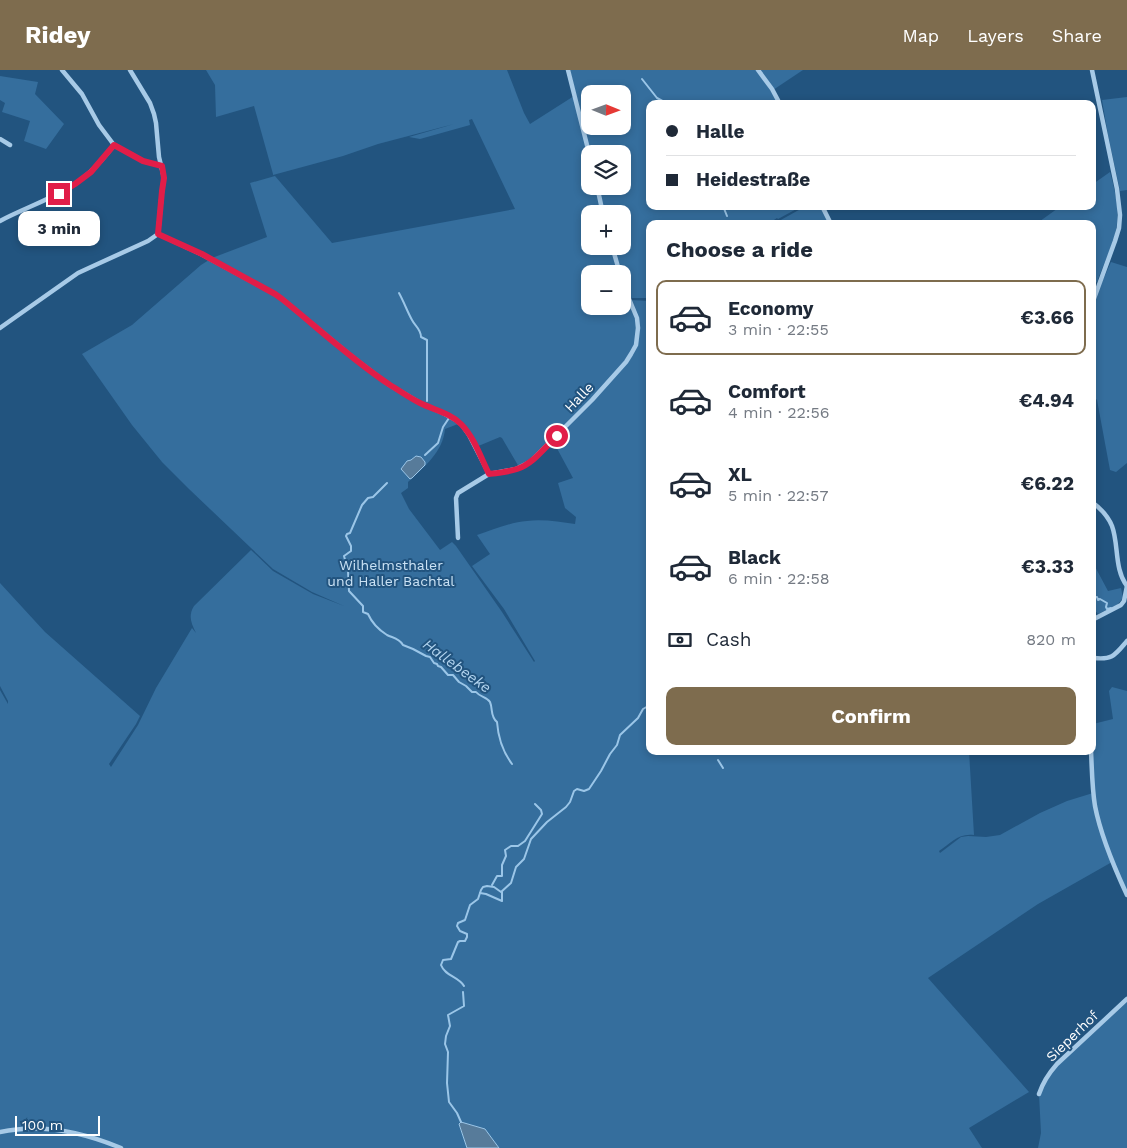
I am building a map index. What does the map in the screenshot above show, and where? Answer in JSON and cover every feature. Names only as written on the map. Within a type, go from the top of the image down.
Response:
[{"type":"street","points":[[62,70],[82,94],[99,125],[114,145],[143,161],[162,166]]},
{"type":"street","points":[[0,328],[78,273],[148,241],[158,234],[164,178],[159,157],[154,114],[147,98],[130,70]]},
{"type":"street","points":[[568,70],[587,145]]},
{"type":"street","points":[[758,70],[778,100]]},
{"type":"street","points":[[1092,70],[1117,189],[1120,216],[1115,242],[1096,293]]},
{"type":"street","points":[[0,139],[10,145]]},
{"type":"street","points":[[0,221],[16,212],[59,194],[75,184],[91,172],[114,145]]},
{"type":"street","points":[[158,234],[202,254],[275,294],[350,356],[380,378],[420,403],[443,412],[456,420],[469,435],[489,474]]},
{"type":"street","name":"Halle","points":[[458,538],[456,498],[458,494],[489,474],[516,469],[535,458],[589,404],[632,354],[638,336],[637,320],[631,305]]},
{"type":"street","points":[[1096,506],[1103,512],[1112,526],[1118,564],[1122,578],[1127,586],[1124,601],[1121,605],[1096,618]]},
{"type":"street","points":[[1096,658],[1105,659],[1111,657],[1127,641]]},
{"type":"street","points":[[1092,755],[1093,792],[1097,816],[1113,863],[1127,895]]},
{"type":"street","name":"Sieperhof","points":[[1039,1094],[1042,1085],[1057,1064],[1127,999]]},
{"type":"street","points":[[0,1132],[16,1128],[44,1128],[91,1137],[121,1148]]},
{"type":"green space","name":"Wilhelmsthaler und Haller Bachtal","points":[[206,70],[507,70],[530,124],[574,96],[581,125],[581,135],[583,135],[586,145],[581,145],[581,195],[598,195],[600,205],[581,205],[581,255],[613,255],[615,265],[581,265],[581,315],[631,315],[631,307],[637,329],[634,347],[621,366],[577,415],[540,452],[519,467],[502,438],[500,437],[476,447],[461,423],[446,413],[458,424],[445,429],[437,452],[408,482],[408,488],[401,493],[409,509],[440,550],[452,542],[456,546],[534,662],[504,609],[472,566],[490,554],[477,535],[508,525],[533,520],[575,524],[576,517],[565,508],[558,483],[573,478],[553,441],[599,395],[634,351],[639,328],[638,317],[631,300],[646,301],[646,755],[969,755],[974,835],[959,837],[939,851],[940,853],[961,837],[1000,835],[1040,813],[1067,801],[1093,793],[1098,819],[1112,862],[1038,904],[928,978],[1029,1092],[969,1128],[982,1148],[499,1148],[485,1129],[461,1122],[459,1125],[467,1148],[0,1148],[0,690],[8,704],[8,701],[0,686],[0,583],[45,632],[140,716],[109,764],[111,767],[138,725],[156,688],[192,628],[196,633],[191,620],[194,606],[251,550],[273,571],[313,594],[344,606],[312,592],[273,569],[189,489],[162,462],[132,425],[82,354],[132,325],[209,260],[280,299],[373,375],[425,406],[425,403],[405,393],[351,355],[281,296],[212,258],[267,237],[250,183],[275,176],[332,243],[515,209],[472,119],[469,120],[470,125],[420,139],[409,137],[454,124],[273,175],[254,106],[216,117],[215,85]]},
{"type":"green space","points":[[570,70],[757,70],[776,100],[646,100],[646,210],[795,210],[774,220],[646,220],[646,298],[631,298],[631,265],[618,265],[616,255],[631,255],[631,205],[603,205],[600,195],[631,195],[631,145],[588,145],[585,135],[631,135],[631,85],[581,85],[581,116]]},
{"type":"green space","points":[[759,70],[803,70],[773,90]]},
{"type":"green space","points":[[0,76],[38,82],[35,94],[64,124],[46,149],[24,141],[30,121],[2,112],[5,103],[0,100]]},
{"type":"green space","points":[[1127,97],[1127,190],[1120,191],[1102,100]]},
{"type":"green space","points":[[1110,172],[1114,186],[1117,215],[1116,230],[1097,282],[1096,220],[1042,220],[1055,210],[1096,210],[1096,182]]},
{"type":"green space","points":[[799,210],[823,210],[828,220],[781,220]]},
{"type":"green space","points":[[1111,262],[1127,267],[1127,463],[1116,472],[1110,470],[1096,399],[1096,298]]},
{"type":"green space","points":[[1096,568],[1108,591],[1121,588],[1123,598],[1117,605],[1098,614],[1096,612]]},
{"type":"green space","points":[[1112,687],[1127,691],[1127,892],[1108,849],[1101,827],[1094,785],[1093,755],[1096,755],[1096,723],[1113,719],[1109,691]]},
{"type":"green space","points":[[1127,1002],[1127,1148],[1038,1148],[1041,1133],[1039,1094],[1050,1073]]},
{"type":"shaded area","points":[[416,456],[421,457],[425,465],[410,479],[401,469],[407,461]]},
{"type":"shaded area","points":[[461,1122],[485,1129],[499,1148],[467,1148],[459,1124]]},
{"type":"waterway","points":[[642,79],[661,100]]},
{"type":"waterway","points":[[725,210],[727,216]]},
{"type":"waterway","name":"Hallebeeke","points":[[399,293],[421,337],[427,340],[427,401]]},
{"type":"waterway","name":"Hallebeeke","points":[[425,455],[438,443],[443,427],[449,418]]},
{"type":"waterway","name":"Hallebeeke","points":[[387,483],[362,505],[350,533],[346,536],[351,546],[351,551],[344,556],[348,571],[349,591],[363,606],[363,612],[368,614],[381,631],[398,640],[403,645],[430,657],[448,675],[453,675],[472,692],[476,692],[489,700],[493,717],[497,722],[501,744],[512,764]]},
{"type":"waterway","points":[[1096,597],[1098,600],[1100,599],[1107,603],[1107,609],[1111,608]]},
{"type":"waterway","points":[[464,986],[459,980],[446,972],[441,965],[443,960],[451,959],[458,942],[465,941],[467,937],[467,934],[460,931],[457,926],[458,923],[465,920],[470,905],[478,899],[483,887],[494,887],[501,892],[511,883],[516,867],[524,859],[531,839],[547,822],[566,807],[574,791],[577,789],[584,791],[589,789],[617,745],[620,735],[646,707]]},
{"type":"waterway","points":[[718,760],[723,768]]},
{"type":"waterway","name":"Hallebeeke","points":[[492,885],[497,876],[502,876],[502,865],[506,856],[505,850],[511,846],[518,846],[525,841],[542,814],[535,804]]},
{"type":"waterway","points":[[480,893],[502,901],[502,892]]},
{"type":"waterway","points":[[461,1122],[449,1102],[447,1083],[448,1052],[445,1044],[450,1026],[448,1015],[464,1006],[463,992]]},
{"type":"route","points":[[59,194],[91,172],[114,145],[143,161],[162,166],[164,178],[158,234],[202,254],[275,294],[350,356],[388,384],[420,403],[451,416],[469,435],[489,474],[524,466],[557,436]]}]
